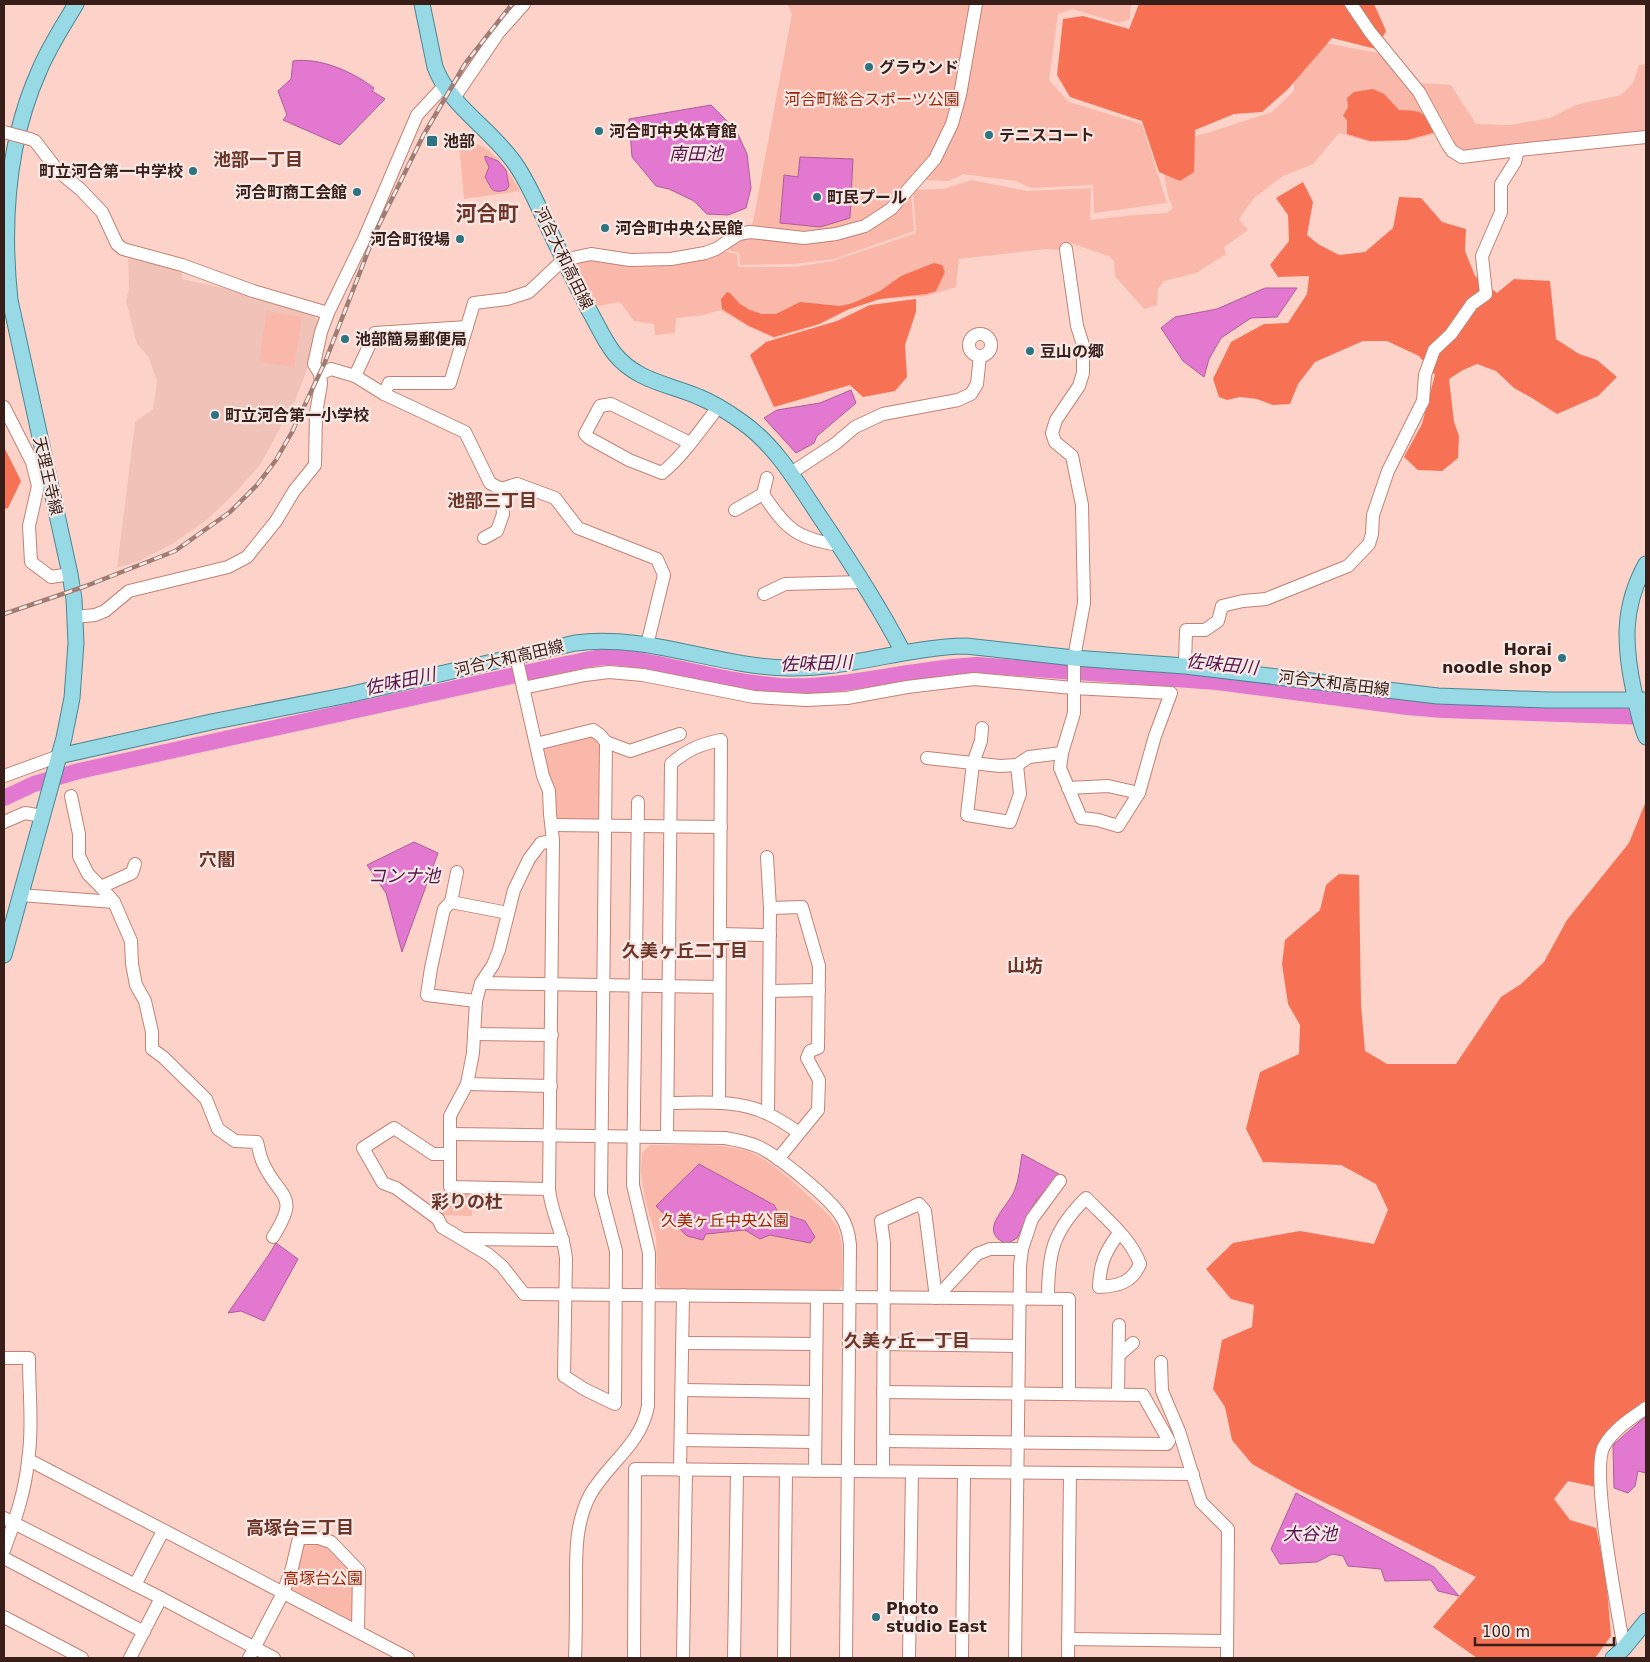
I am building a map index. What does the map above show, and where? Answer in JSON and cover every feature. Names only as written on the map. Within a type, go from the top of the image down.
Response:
[{"type":"main road","name":"天理王寺線","points":[[4,955],[58,760],[72,698],[75,670],[75,618],[70,574],[10,300],[6,266],[8,191],[14,153],[38,72],[76,4]]},
{"type":"main road","name":"河合大和高田線","points":[[422,4],[435,67],[449,92],[507,152],[526,180],[563,260],[614,354],[629,368],[647,379],[697,396],[719,406],[744,424],[778,455],[840,545],[903,652]]},
{"type":"main road","points":[[1645,734],[1640,703],[1628,660],[1627,623],[1633,593],[1646,564]]},
{"type":"main road","name":"河合大和高田線","points":[[58,760],[211,722],[348,695],[574,643],[598,640],[633,642],[761,666],[788,668],[822,668],[903,652],[949,646],[966,646],[1074,658],[1185,666],[1438,696],[1640,703]]},
{"type":"main road","points":[[1612,1658],[1624,1648],[1646,1621]]},
{"type":"street","points":[[75,618],[105,611],[129,591],[228,567],[247,558],[276,521],[294,491],[314,465],[316,413],[321,384],[320,374],[314,364],[321,332],[328,313],[364,239],[416,115],[449,92],[524,4]]},
{"type":"street","points":[[384,394],[389,383],[450,383],[474,303],[507,298],[529,292],[563,260],[591,254],[630,260],[671,259],[705,253],[716,249],[739,234],[750,232],[804,238],[836,234],[865,226],[891,209],[935,159],[952,124],[960,95],[976,4]]},
{"type":"street","points":[[1351,4],[1370,32],[1419,92],[1452,151],[1462,157],[1646,137]]},
{"type":"street","points":[[4,132],[35,141],[58,171],[80,189],[102,212],[117,244],[123,249],[182,265],[253,291],[328,313]]},
{"type":"street","points":[[1185,666],[1186,630],[1205,630],[1218,621],[1222,606],[1266,599],[1348,566],[1369,544],[1372,534],[1373,515],[1388,472],[1422,401],[1426,375],[1434,350],[1451,334],[1472,304],[1486,294],[1482,256],[1501,212],[1501,184],[1515,162],[1518,150]]},
{"type":"street","points":[[523,688],[609,672],[642,675],[754,697],[807,700],[848,698],[907,687],[974,679],[1073,688],[1171,693],[1155,736],[1139,794],[1118,826],[1098,820],[1081,818],[1060,768],[1062,753],[1074,713],[1073,688],[1074,658],[1084,603],[1082,505],[1072,456],[1055,442],[1052,433],[1056,420],[1079,386],[1083,373],[1083,345],[1077,326],[1066,249]]},
{"type":"street","points":[[354,376],[375,333],[467,327]]},
{"type":"street","points":[[791,474],[835,444],[854,427],[883,414],[958,400],[971,394],[977,384],[980,356]]},
{"type":"street","points":[[320,374],[331,369],[354,376],[384,394],[465,432],[490,483],[500,489],[517,484],[555,498],[578,528],[657,559],[664,575],[647,645]]},
{"type":"street","points":[[690,443],[611,404],[600,406],[585,434],[628,460],[662,473],[674,463],[690,443],[719,406]]},
{"type":"street","points":[[4,407],[32,462],[38,486],[29,526],[31,562],[52,577],[70,574]]},
{"type":"street","points":[[735,510],[763,494],[767,478]]},
{"type":"street","points":[[484,538],[497,531],[503,514],[500,489]]},
{"type":"street","points":[[763,494],[778,516],[796,533],[820,542],[840,545]]},
{"type":"street","points":[[764,594],[785,584],[862,582]]},
{"type":"street","points":[[516,656],[543,776],[549,791],[554,840],[549,1189],[552,1209],[563,1240],[566,1258],[564,1376],[615,1404],[616,1251],[601,1194],[606,742]]},
{"type":"street","points":[[982,728],[981,741],[973,763],[967,815],[1010,822],[1020,794],[1017,765]]},
{"type":"street","points":[[536,744],[593,730],[606,742],[630,751],[680,734]]},
{"type":"street","points":[[667,1137],[671,764],[682,754],[702,744],[721,740],[719,1103]]},
{"type":"street","points":[[927,758],[1000,766],[1017,765],[1029,756],[1062,753]]},
{"type":"street","points":[[4,776],[58,760]]},
{"type":"street","points":[[1068,788],[1108,786],[1139,794]]},
{"type":"street","points":[[71,796],[79,834],[79,856],[88,874],[114,902],[132,941],[132,964],[136,985],[145,1001],[152,1032],[152,1049],[206,1099],[218,1130],[235,1141],[257,1142],[263,1164],[285,1196],[288,1207],[284,1220],[273,1237]]},
{"type":"street","points":[[575,1658],[577,1540],[580,1520],[586,1503],[595,1487],[608,1468],[632,1443],[644,1423],[648,1398],[649,1253],[633,1185],[638,802]]},
{"type":"street","points":[[4,822],[25,813],[43,816]]},
{"type":"street","points":[[552,825],[721,827]]},
{"type":"street","points":[[549,1189],[450,1187],[450,1116],[467,1084],[473,1053],[476,1002],[481,983],[494,965],[514,890],[528,859],[541,843],[554,840]]},
{"type":"street","points":[[767,857],[770,908],[768,1114]]},
{"type":"street","points":[[101,887],[132,873],[135,864]]},
{"type":"street","points":[[457,872],[451,902],[444,909],[431,968],[428,995],[476,1002]]},
{"type":"street","points":[[20,895],[114,902]]},
{"type":"street","points":[[451,902],[508,913]]},
{"type":"street","points":[[770,908],[802,907],[819,966],[818,1048],[810,1051],[807,1058],[819,1080],[818,1110],[798,1132],[778,1159]]},
{"type":"street","points":[[720,934],[770,934]]},
{"type":"street","points":[[481,983],[719,987]]},
{"type":"street","points":[[770,991],[819,990]]},
{"type":"street","points":[[474,1034],[552,1035]]},
{"type":"street","points":[[467,1084],[551,1086]]},
{"type":"street","points":[[668,1103],[719,1103],[743,1106],[768,1114],[798,1132]]},
{"type":"street","points":[[450,1154],[433,1154],[394,1128],[363,1148],[383,1183],[396,1188],[438,1218],[442,1227],[489,1255],[502,1266],[524,1294],[1069,1299],[1069,1393]]},
{"type":"street","points":[[450,1134],[726,1138],[759,1147],[778,1159],[830,1203],[844,1222],[850,1245],[846,1658]]},
{"type":"street","points":[[1015,1658],[1020,1266],[1022,1249],[1032,1218],[1060,1181]]},
{"type":"street","points":[[1048,1298],[1048,1272],[1056,1236],[1069,1216],[1086,1198],[1119,1233]]},
{"type":"street","points":[[883,1471],[884,1243],[881,1221],[919,1204],[925,1211],[936,1298]]},
{"type":"street","points":[[461,1239],[563,1240]]},
{"type":"street","points":[[936,1298],[977,1254],[990,1249],[1022,1249]]},
{"type":"street","points":[[683,1295],[683,1658]]},
{"type":"street","points":[[815,1471],[817,1297]]},
{"type":"street","points":[[1118,1394],[1119,1325]]},
{"type":"street","points":[[683,1342],[816,1344]]},
{"type":"street","points":[[884,1344],[1018,1346]]},
{"type":"street","points":[[1119,1355],[1133,1344]]},
{"type":"street","points":[[4,1358],[29,1358],[30,1431],[29,1460],[25,1483],[9,1520],[4,1550]]},
{"type":"street","points":[[1161,1362],[1162,1391],[1179,1432],[1201,1502],[1228,1529],[1227,1658]]},
{"type":"street","points":[[683,1390],[816,1392]]},
{"type":"street","points":[[883,1392],[1143,1395],[1169,1441],[1167,1444],[1017,1444],[883,1441]]},
{"type":"street","points":[[1624,1648],[1603,1514],[1600,1474],[1603,1448],[1618,1428],[1646,1408]]},
{"type":"street","points":[[682,1440],[815,1442]]},
{"type":"street","points":[[29,1460],[408,1658]]},
{"type":"street","points":[[634,1658],[635,1469],[1193,1474]]},
{"type":"street","points":[[734,1658],[737,1471]]},
{"type":"street","points":[[784,1658],[786,1471]]},
{"type":"street","points":[[909,1658],[912,1472]]},
{"type":"street","points":[[962,1658],[964,1472]]},
{"type":"street","points":[[1068,1658],[1070,1473]]},
{"type":"street","points":[[9,1520],[161,1598],[251,1653],[274,1658]]},
{"type":"street","points":[[135,1585],[163,1531]]},
{"type":"street","points":[[251,1653],[283,1593],[292,1568],[299,1538],[319,1538],[331,1542],[359,1571],[358,1631]]},
{"type":"street","points":[[4,1558],[144,1632]]},
{"type":"street","points":[[134,1657],[161,1598]]},
{"type":"street","points":[[4,1617],[82,1658]]},
{"type":"street","points":[[1068,1639],[1226,1641]]},
{"type":"shaded area","points":[[1139,4],[1374,4],[1386,31],[1376,49],[1332,38],[1288,89],[1262,112],[1234,114],[1195,130],[1194,172],[1180,181],[1159,172],[1142,121],[1070,97],[1057,75],[1063,19],[1083,16],[1129,29]]},
{"type":"shaded area","points":[[1373,89],[1384,94],[1399,110],[1418,112],[1425,116],[1436,132],[1407,140],[1370,141],[1347,134],[1347,120],[1343,116],[1348,107],[1347,98],[1354,92]]},
{"type":"shaded area","points":[[1303,182],[1313,202],[1307,235],[1318,244],[1339,255],[1365,252],[1393,228],[1399,197],[1421,198],[1442,222],[1466,229],[1465,251],[1475,276],[1497,293],[1514,279],[1550,281],[1556,339],[1579,354],[1597,360],[1617,377],[1598,396],[1557,414],[1514,388],[1496,371],[1477,364],[1463,370],[1449,379],[1454,422],[1459,436],[1458,458],[1442,471],[1418,470],[1404,457],[1422,424],[1435,375],[1419,356],[1387,341],[1363,341],[1315,362],[1298,384],[1290,404],[1273,405],[1257,399],[1240,397],[1227,400],[1219,397],[1213,379],[1231,342],[1264,324],[1288,323],[1307,294],[1309,276],[1278,277],[1270,265],[1289,241],[1288,215],[1276,198]]},
{"type":"shaded area","name":"町立河合第一小学校","points":[[128,258],[182,272],[182,279],[268,298],[313,315],[319,322],[310,352],[308,367],[295,401],[260,465],[208,519],[174,543],[139,561],[117,568],[135,422],[153,409],[157,382],[149,358],[137,344],[126,301],[129,289]]},
{"type":"shaded area","points":[[934,263],[942,265],[945,272],[936,291],[927,294],[880,299],[849,309],[819,324],[774,337],[749,326],[722,309],[721,299],[727,292],[740,304],[762,314],[776,314],[800,302],[840,306],[853,303],[880,291],[901,276]]},
{"type":"shaded area","points":[[916,299],[916,312],[905,345],[907,377],[895,391],[863,397],[850,385],[774,407],[750,355],[766,342],[837,321],[870,305]]},
{"type":"shaded area","points":[[4,447],[21,481],[8,508],[4,509]]},
{"type":"shaded area","points":[[1646,801],[1646,1401],[1609,1428],[1596,1452],[1596,1487],[1568,1481],[1554,1499],[1570,1520],[1596,1528],[1606,1576],[1611,1636],[1595,1658],[1477,1658],[1433,1627],[1476,1577],[1295,1488],[1252,1464],[1232,1440],[1225,1407],[1213,1389],[1222,1340],[1252,1327],[1254,1305],[1231,1299],[1206,1269],[1233,1243],[1300,1231],[1374,1244],[1388,1210],[1376,1184],[1341,1165],[1263,1162],[1246,1129],[1260,1072],[1299,1054],[1300,1025],[1288,1004],[1282,964],[1285,940],[1320,910],[1326,885],[1339,874],[1359,875],[1361,1005],[1365,1051],[1387,1064],[1456,1064],[1501,997],[1521,984],[1544,962],[1567,920],[1629,843]]},
{"type":"green space","name":"河合町総合スポーツ公園","points":[[787,4],[1131,4],[1130,19],[1119,23],[1072,9],[1058,14],[1049,80],[1069,102],[1142,124],[1167,203],[1094,213],[1093,185],[1031,188],[1016,181],[963,174],[949,181],[921,180],[913,190],[944,189],[971,180],[1027,191],[1091,188],[1090,220],[1167,213],[1173,208],[1168,196],[1159,145],[1207,133],[1272,112],[1294,91],[1294,37],[1383,54],[1419,83],[1451,85],[1476,124],[1510,125],[1550,118],[1576,105],[1621,95],[1633,83],[1639,65],[1646,64],[1646,135],[1463,154],[1443,132],[1407,141],[1370,142],[1339,133],[1313,164],[1283,176],[1254,198],[1239,219],[1248,230],[1224,247],[1226,254],[1196,273],[1164,281],[1158,289],[1157,305],[1144,309],[1115,276],[1114,261],[1109,256],[1071,243],[1058,250],[1046,249],[959,259],[956,287],[927,296],[880,299],[850,309],[820,324],[774,338],[749,327],[720,310],[704,315],[676,318],[675,333],[655,335],[654,324],[634,321],[620,302],[593,307],[576,275],[577,265],[584,258],[722,251],[737,254],[738,267],[794,267],[833,261],[916,233],[913,191],[911,193],[914,231],[834,259],[794,264],[740,265],[739,253],[724,249],[747,236],[753,222],[792,14]]},
{"type":"green space","points":[[461,141],[480,145],[489,151],[504,166],[520,191],[464,199],[459,143]]},
{"type":"green space","points":[[267,311],[302,317],[294,367],[259,362]]},
{"type":"green space","points":[[589,735],[601,741],[601,817],[596,821],[558,821],[554,815],[542,752],[545,747]]},
{"type":"green space","name":"久美ヶ丘中央公園","points":[[650,1145],[701,1145],[739,1149],[760,1157],[781,1171],[828,1214],[838,1228],[842,1245],[842,1286],[837,1293],[661,1290],[657,1284],[656,1237],[645,1200],[641,1171],[642,1153]]},
{"type":"green space","points":[[446,1192],[473,1192],[472,1216],[440,1215],[432,1210]]},
{"type":"green space","name":"高塚台公園","points":[[306,1543],[323,1545],[329,1548],[355,1575],[354,1620],[349,1623],[293,1593],[291,1588],[302,1547]]},
{"type":"water","points":[[293,61],[314,61],[346,71],[366,82],[374,88],[372,91],[385,99],[340,145],[283,120],[287,115],[278,91],[291,79]]},
{"type":"water","name":"南田池","points":[[711,105],[736,130],[747,154],[751,188],[746,208],[728,215],[707,214],[694,201],[669,189],[656,186],[632,157],[629,119]]},
{"type":"water","points":[[485,156],[498,161],[506,170],[509,186],[506,190],[494,191],[492,189],[485,177],[489,167]]},
{"type":"water","name":"町民プール","points":[[800,157],[853,159],[850,218],[820,227],[780,223],[784,175],[798,177]]},
{"type":"water","points":[[1265,288],[1297,288],[1277,317],[1251,318],[1221,338],[1209,359],[1204,377],[1183,361],[1161,328],[1175,317],[1217,309]]},
{"type":"water","points":[[851,390],[856,403],[817,436],[814,443],[796,453],[764,418],[777,410],[820,403]]},
{"type":"water","name":"コンナ池","points":[[414,842],[438,853],[402,952],[386,893],[367,865]]},
{"type":"water","points":[[1022,1154],[1059,1174],[1035,1202],[1017,1238],[1007,1244],[998,1239],[994,1232],[994,1226],[1015,1189]]},
{"type":"water","points":[[699,1164],[774,1205],[778,1212],[805,1221],[815,1237],[810,1243],[770,1235],[760,1239],[745,1230],[706,1234],[703,1240],[687,1236],[656,1206]]},
{"type":"water","points":[[276,1243],[298,1259],[264,1321],[241,1311],[228,1313],[268,1256]]},
{"type":"water","points":[[1646,1416],[1646,1473],[1638,1471],[1635,1486],[1628,1493],[1614,1488],[1613,1445]]},
{"type":"water","name":"大谷池","points":[[1296,1493],[1434,1567],[1459,1596],[1438,1591],[1431,1580],[1385,1581],[1381,1569],[1348,1566],[1343,1556],[1332,1554],[1317,1562],[1280,1564],[1271,1549]]},
{"type":"waterway","name":"佐味田川","points":[[4,798],[34,784],[79,771],[604,657],[620,657],[738,680],[780,686],[830,684],[977,665],[1217,682],[1443,710],[1646,717]]},
{"type":"railway","points":[[4,614],[86,586],[175,551],[230,512],[257,485],[276,460],[292,432],[325,362],[376,231],[423,136],[465,64],[512,4]]},
{"type":"place","name":"グラウンド","points":[[869,67]]},
{"type":"place","name":"河合町中央体育館","points":[[599,131]]},
{"type":"place","name":"テニスコート","points":[[989,135]]},
{"type":"place","name":"池部","points":[[432,141]]},
{"type":"place","name":"町立河合第一中学校","points":[[193,171]]},
{"type":"place","name":"河合町商工会館","points":[[357,192]]},
{"type":"place","name":"町民プール","points":[[817,197]]},
{"type":"place","name":"河合町中央公民館","points":[[605,228]]},
{"type":"place","name":"河合町役場","points":[[460,239]]},
{"type":"place","name":"池部簡易郵便局","points":[[345,339]]},
{"type":"place","name":"豆山の郷","points":[[1030,351]]},
{"type":"place","name":"町立河合第一小学校","points":[[215,415]]},
{"type":"place","name":"Horai noodle shop","points":[[1562,658]]},
{"type":"place","name":"Photo studio East","points":[[876,1617]]},
{"type":"district","name":"池部一丁目","points":[[258,159]]},
{"type":"district","name":"河合町","points":[[487,214]]},
{"type":"district","name":"池部三丁目","points":[[492,500]]},
{"type":"district","name":"穴闇","points":[[217,859]]},
{"type":"district","name":"久美ヶ丘二丁目","points":[[685,950]]},
{"type":"district","name":"山坊","points":[[1025,965]]},
{"type":"district","name":"彩りの杜","points":[[467,1201]]},
{"type":"district","name":"久美ヶ丘一丁目","points":[[907,1340]]},
{"type":"district","name":"高塚台三丁目","points":[[300,1527]]}]
